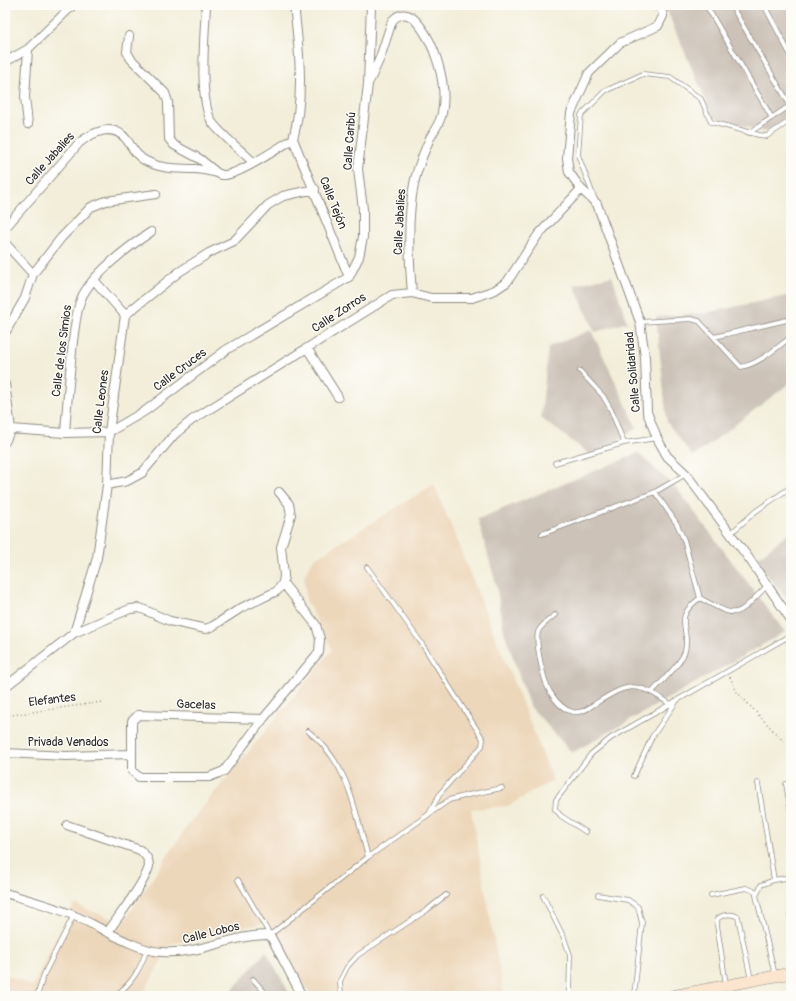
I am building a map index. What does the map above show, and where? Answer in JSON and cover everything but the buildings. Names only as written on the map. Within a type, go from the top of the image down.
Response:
[{"type":"main road","points":[[672,996],[687,995],[726,985],[791,973]]},
{"type":"street","points":[[5,62],[28,49],[73,5]]},
{"type":"street","points":[[206,5],[204,88],[206,107],[212,122],[254,163]]},
{"type":"street","points":[[293,139],[297,123],[300,63],[294,5]]},
{"type":"street","name":"Calle Caribú","points":[[349,277],[360,257],[364,237],[363,209],[358,169],[368,84],[371,5]]},
{"type":"street","points":[[597,204],[580,189],[569,172],[567,158],[571,113],[589,73],[620,43],[658,26],[663,16],[662,5],[652,5]]},
{"type":"street","name":"Calle Jabalies","points":[[368,84],[380,58],[392,21],[396,16],[404,14],[409,15],[416,20],[434,51],[442,90],[442,114],[419,167],[413,190],[409,255],[412,293]]},
{"type":"street","points":[[129,36],[127,52],[131,59],[158,85],[168,102],[169,139],[174,145],[200,159],[216,172]]},
{"type":"street","points":[[28,49],[25,97],[28,124]]},
{"type":"street","name":"Calle Jabalies","points":[[5,228],[79,143],[90,134],[102,130],[112,130],[120,134],[146,162],[159,167],[171,170],[196,169],[216,172],[222,175],[231,173],[254,163],[293,139]]},
{"type":"street","name":"Calle Tejón","points":[[293,139],[315,189],[349,277]]},
{"type":"street","points":[[94,280],[125,315],[179,272],[209,253],[234,241],[268,205],[283,196],[315,189]]},
{"type":"street","name":"Calle Zorros","points":[[107,485],[135,478],[142,473],[174,435],[192,420],[392,295],[412,293],[431,298],[472,298],[496,290],[507,282],[538,235],[580,189]]},
{"type":"street","points":[[5,333],[25,298],[33,274],[61,238],[91,207],[106,201],[156,194]]},
{"type":"street","name":"Calle Solidaridad","points":[[597,204],[640,322],[645,357],[647,412],[657,438],[667,456],[686,474],[791,620]]},
{"type":"street","name":"Calle de los Simios","points":[[65,433],[76,318],[81,298],[105,268],[130,245],[151,232]]},
{"type":"street","points":[[5,243],[33,274]]},
{"type":"street","name":"Calle Cruces","points":[[11,428],[65,433],[109,432],[145,411],[226,350],[349,277]]},
{"type":"street","name":"Calle Leones","points":[[74,633],[97,558],[107,485],[109,432],[125,315]]},
{"type":"street","points":[[307,348],[338,397]]},
{"type":"street","points":[[5,384],[11,428],[5,442]]},
{"type":"street","points":[[131,754],[132,771],[140,777],[215,775],[224,771],[262,719],[319,652],[320,639],[316,625],[283,584],[281,547],[291,515],[289,504],[279,492]]},
{"type":"street","points":[[5,686],[74,633],[130,609],[140,608],[170,621],[206,629],[241,608],[278,591],[283,584]]},
{"type":"street","name":"Gacelas","points":[[131,754],[132,721],[138,715],[262,719]]},
{"type":"street","name":"Privada Venados","points":[[5,753],[66,756],[131,754]]},
{"type":"street","points":[[67,826],[140,850],[147,857],[149,866],[144,877],[108,932]]},
{"type":"street","name":"Calle Lobos","points":[[5,893],[74,915],[147,949],[160,952],[185,953],[253,935],[270,935]]},
{"type":"street","points":[[270,935],[302,996]]},
{"type":"lane","points":[[706,5],[772,118]]},
{"type":"lane","points":[[731,5],[791,105],[749,132]]},
{"type":"lane","points":[[764,5],[791,56]]},
{"type":"lane","points":[[597,204],[578,155],[581,115],[605,91],[643,74],[670,77],[701,99],[711,122],[767,136],[791,120]]},
{"type":"lane","points":[[640,322],[691,319],[699,321],[741,367],[748,366],[757,361],[791,337]]},
{"type":"lane","points":[[714,337],[791,319]]},
{"type":"lane","points":[[580,371],[603,396],[624,443]]},
{"type":"lane","points":[[555,463],[624,443],[657,438]]},
{"type":"lane","points":[[542,534],[655,492],[686,474]]},
{"type":"lane","points":[[730,534],[756,510],[791,487]]},
{"type":"lane","points":[[655,492],[677,524],[694,572],[700,598],[725,612],[732,614],[741,611],[767,586]]},
{"type":"lane","points":[[367,567],[420,641],[483,739],[482,746],[441,792],[429,814]]},
{"type":"lane","points":[[652,692],[682,658],[686,650],[683,624],[685,613],[700,598]]},
{"type":"lane","points":[[555,615],[539,630],[537,638],[541,661],[550,691],[560,705],[574,712],[586,710],[624,687],[638,687],[652,692],[670,704]]},
{"type":"lane","points":[[586,832],[561,816],[555,808],[556,800],[590,754],[611,738],[791,635]]},
{"type":"lane","points":[[634,776],[652,737],[677,700]]},
{"type":"lane","points":[[308,731],[322,742],[348,784],[368,857]]},
{"type":"lane","points":[[758,783],[774,880]]},
{"type":"lane","points":[[786,784],[791,813]]},
{"type":"lane","points":[[238,880],[270,935],[368,857],[449,800],[502,788]]},
{"type":"lane","points":[[756,894],[761,885],[774,880],[791,877]]},
{"type":"lane","points":[[711,895],[750,888],[756,894],[776,975]]},
{"type":"lane","points":[[341,996],[340,981],[346,967],[358,955],[427,910],[446,895]]},
{"type":"lane","points":[[598,895],[628,900],[638,907],[642,923],[634,996]]},
{"type":"lane","points":[[543,896],[553,920],[564,938],[570,955],[569,996]]},
{"type":"lane","points":[[726,985],[717,925],[717,920],[720,916],[733,914],[738,917],[751,980]]},
{"type":"lane","points":[[37,996],[44,974],[74,915]]},
{"type":"lane","points":[[115,996],[136,976],[147,949]]},
{"type":"lane","points":[[254,979],[268,996]]},
{"type":"path","points":[[728,671],[737,692],[784,742]]},
{"type":"path","name":"Elefantes","points":[[5,716],[102,702]]},
{"type":"shaded area","points":[[668,5],[791,5],[791,115],[765,132],[713,117],[667,11]]},
{"type":"shaded area","points":[[612,276],[627,322],[595,332],[574,285]]},
{"type":"shaded area","points":[[791,295],[791,382],[693,457],[667,422],[656,317],[705,313]]},
{"type":"shaded area","points":[[591,330],[637,428],[592,456],[541,418],[548,347]]},
{"type":"shaded area","points":[[638,453],[677,489],[785,632],[572,753],[529,705],[504,631],[496,584],[478,519]]},
{"type":"shaded area","points":[[434,484],[553,780],[508,806],[471,809],[504,996],[311,996],[268,922],[170,944],[142,996],[5,996],[5,974],[33,986],[74,904],[123,923],[188,825],[332,650],[306,600],[304,576],[314,559]]},
{"type":"shaded area","points":[[791,531],[791,604],[755,560]]},
{"type":"shaded area","points":[[266,951],[291,996],[227,996]]}]
